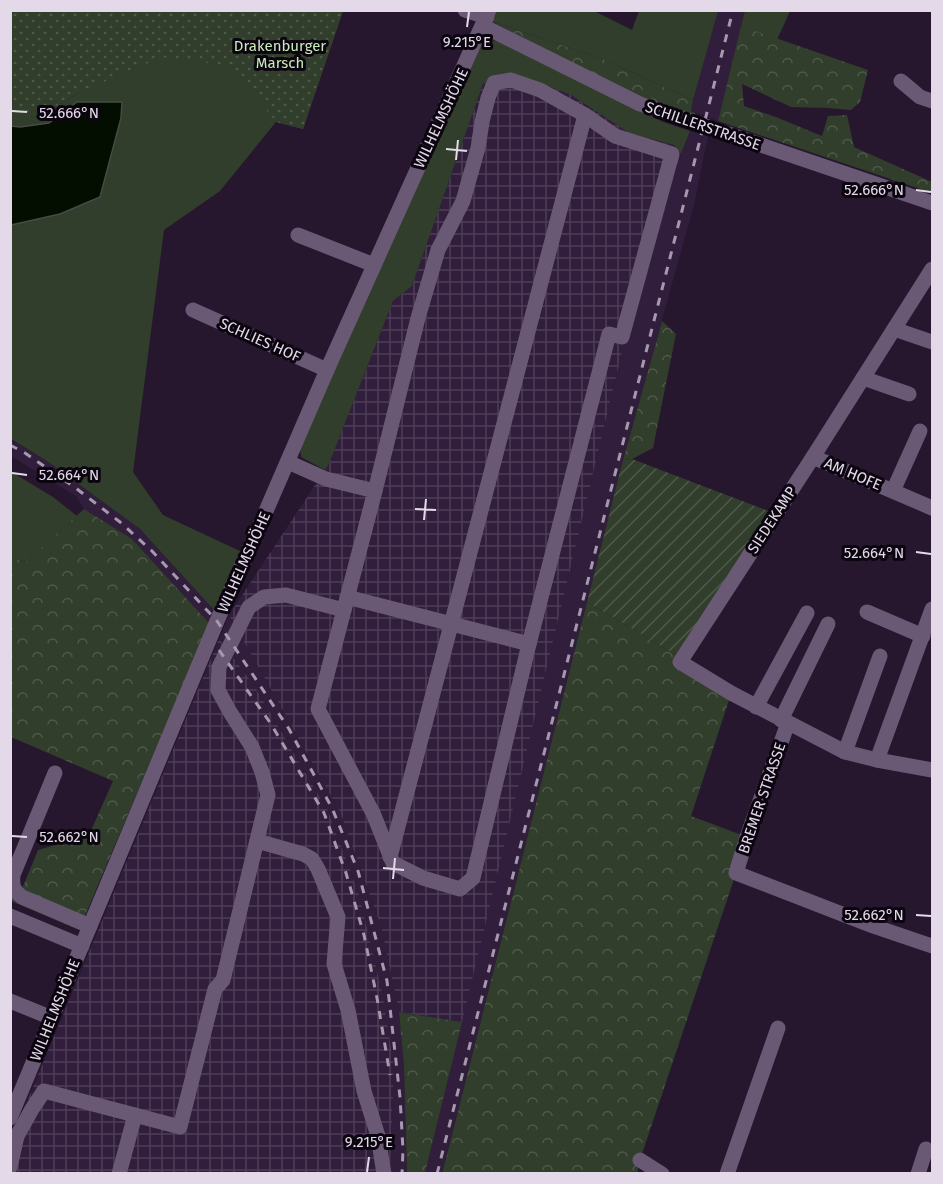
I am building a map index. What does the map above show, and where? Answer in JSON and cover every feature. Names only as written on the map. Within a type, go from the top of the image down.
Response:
[{"type":"street","name":"SCHILLERSTRASSE","points":[[465,10],[486,18],[640,104],[933,203]]},
{"type":"street","name":"WILHELMSHÖHE","points":[[10,1118],[213,631],[327,370],[486,18]]},
{"type":"street","points":[[511,81],[540,90],[585,115],[615,136],[672,154],[622,337],[609,334],[529,644],[473,878],[460,889],[423,878],[393,863],[373,813],[318,709],[418,318],[438,250],[463,201],[478,148],[488,98],[494,83],[511,81]]},
{"type":"street","points":[[901,81],[920,97],[933,100]]},
{"type":"street","points":[[390,857],[585,115]]},
{"type":"street","points":[[298,235],[374,265]]},
{"type":"street","name":"SIEDEKAMP","points":[[756,707],[680,662],[933,269]]},
{"type":"street","name":"SCHLIES HOF","points":[[193,310],[327,370]]},
{"type":"street","points":[[894,329],[933,342]]},
{"type":"street","points":[[863,378],[909,394]]},
{"type":"street","name":"AM HOFE","points":[[893,491],[920,431]]},
{"type":"street","name":"AM HOFE","points":[[813,457],[933,508]]},
{"type":"street","points":[[288,462],[326,479],[375,491]]},
{"type":"street","points":[[10,1167],[17,1136],[44,1091],[180,1127],[215,989],[223,980],[268,795],[262,771],[252,747],[218,690],[219,667],[249,607],[264,597],[286,595],[346,603],[451,624],[529,644]]},
{"type":"street","points":[[877,760],[932,609]]},
{"type":"street","points":[[867,612],[923,636]]},
{"type":"street","points":[[807,613],[756,707],[845,753],[933,770]]},
{"type":"street","name":"BREMER STRASSE","points":[[828,624],[784,722],[736,873],[873,926],[933,946]]},
{"type":"street","points":[[845,753],[879,656]]},
{"type":"street","points":[[55,773],[13,875],[12,885],[22,897],[90,926]]},
{"type":"street","points":[[257,841],[303,854],[312,859],[339,917],[334,964],[348,1010],[363,1091],[378,1136],[384,1173]]},
{"type":"street","points":[[10,915],[82,946]]},
{"type":"street","points":[[10,1001],[52,1018]]},
{"type":"street","points":[[727,1173],[778,1028]]},
{"type":"street","points":[[119,1173],[135,1115]]},
{"type":"street","points":[[918,1173],[926,1149]]},
{"type":"street","points":[[640,1160],[662,1173]]},
{"type":"shaded area","points":[[717,11],[745,11],[718,121],[691,111]]},
{"type":"shaded area","points":[[498,74],[519,75],[571,95],[629,133],[674,145],[681,154],[647,247],[462,1022],[399,1012],[381,926],[340,812],[229,615],[329,464],[393,301],[412,286],[483,84]]},
{"type":"shaded area","points":[[77,102],[122,102],[121,118],[100,197],[60,214],[11,225],[11,126],[49,123]]},
{"type":"shaded area","points":[[690,131],[708,136],[694,205],[623,460],[442,1173],[425,1174],[647,247]]},
{"type":"shaded area","points":[[10,439],[47,461],[140,529],[214,610],[209,623],[132,539],[84,509],[77,497],[11,456]]},
{"type":"shaded area","points":[[229,615],[340,812],[381,926],[399,1012],[404,1066],[407,1173],[390,1173],[394,1068],[359,894],[328,811],[254,685],[219,639]]},
{"type":"shaded area","points":[[219,639],[254,685],[328,811],[359,894],[383,997],[394,1068],[390,1173],[11,1174],[11,1140]]},
{"type":"green space","points":[[745,10],[790,11],[777,40],[741,26]]},
{"type":"green space","name":"Drakenburger Marsch","points":[[10,11],[343,11],[303,129],[276,122],[232,66],[162,57],[80,92],[44,113],[11,113]]},
{"type":"green space","points":[[171,11],[343,11],[303,129],[276,122],[220,191],[164,230],[133,472],[163,515],[240,551],[214,610],[140,529],[47,461],[11,439],[11,225],[60,214],[100,197],[121,118],[122,102],[76,103],[49,123],[20,127],[11,126],[11,113],[44,113],[80,92]]},
{"type":"green space","points":[[495,11],[594,11],[632,30],[639,11],[718,11],[693,100],[603,59],[491,21]]},
{"type":"green space","points":[[491,21],[603,59],[693,100],[691,111],[695,113],[694,118],[647,102]]},
{"type":"green space","points":[[741,26],[868,70],[860,102],[851,110],[791,107],[742,84],[744,106],[822,136],[828,116],[847,115],[854,147],[932,182],[932,193],[718,121]]},
{"type":"green space","points":[[483,40],[503,41],[663,122],[690,131],[681,154],[674,145],[629,133],[571,95],[519,75],[498,74],[483,84],[412,286],[393,301],[325,470],[301,457],[300,446]]},
{"type":"green space","points":[[662,321],[676,334],[653,448],[632,459],[623,460]]},
{"type":"green space","points":[[632,459],[771,512],[678,656],[587,602],[623,460]]},
{"type":"green space","points":[[10,471],[53,497],[77,516],[26,562],[11,557]]},
{"type":"green space","points":[[84,509],[132,539],[209,623],[79,930],[11,901],[10,898],[17,901],[38,850],[89,835],[113,781],[11,737],[11,557],[26,562]]},
{"type":"green space","points":[[587,602],[678,656],[729,700],[691,816],[747,837],[637,1173],[442,1174]]},
{"type":"green space","points":[[399,1012],[462,1022],[425,1173],[407,1173],[404,1066]]},
{"type":"railway","points":[[437,1174],[733,10]]},
{"type":"railway","points":[[10,445],[77,489],[120,522],[152,551],[217,621],[289,729],[332,808],[358,871],[387,981],[400,1097],[402,1174]]},
{"type":"railway","points":[[219,650],[271,724],[324,813],[346,873],[364,935],[390,1075]]}]
